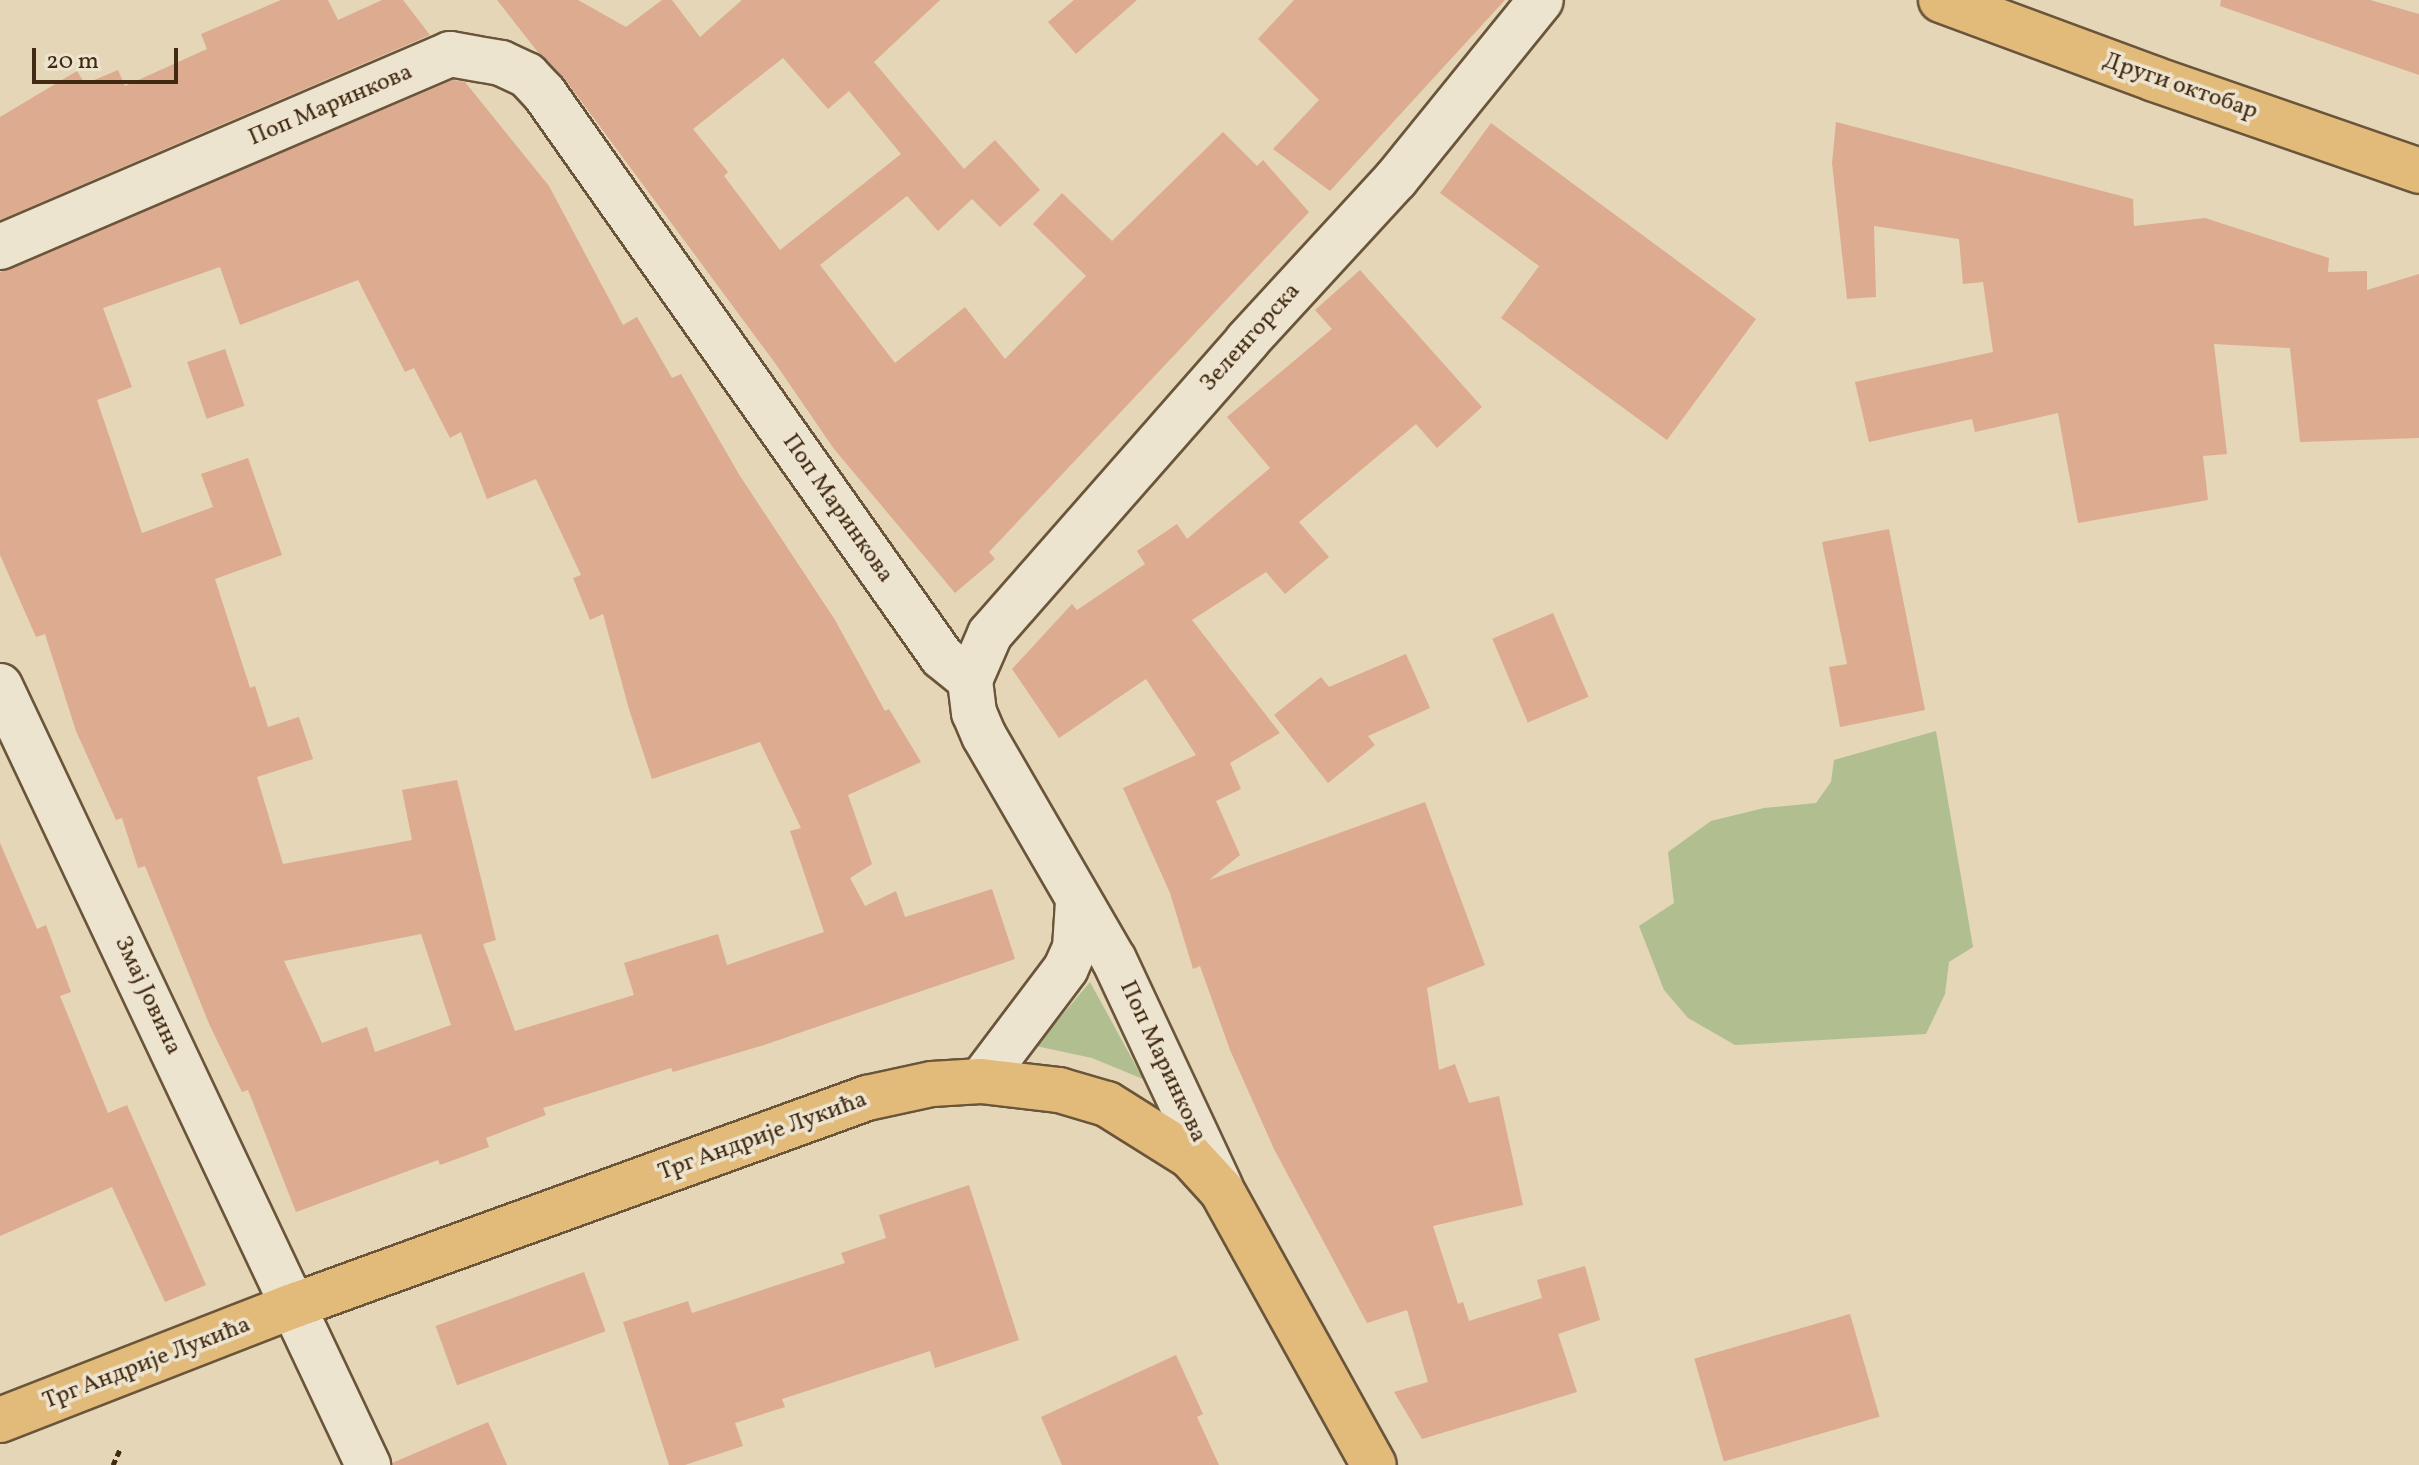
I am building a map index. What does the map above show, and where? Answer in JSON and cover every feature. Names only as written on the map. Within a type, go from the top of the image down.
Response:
[{"type":"main road","name":"Други октобар","points":[[1941,0],[2154,79],[2419,171]]},
{"type":"main road","name":"Трг Андрије Лукића","points":[[0,1420],[293,1306],[867,1098],[932,1084],[981,1081],[1059,1090],[1107,1104],[1190,1156],[1222,1191]]},
{"type":"main road","name":"Поп Маринкова","points":[[1222,1191],[1374,1465]]},
{"type":"street","name":"Зеленгорска","points":[[970,680],[990,634],[1247,341],[1396,179],[1541,0]]},
{"type":"street","name":"Поп Маринкова","points":[[0,247],[450,54],[501,63],[527,75],[544,93],[942,657],[970,680],[974,713],[984,736],[1114,960],[1222,1191]]},
{"type":"street","name":"Змај Јовина","points":[[0,686],[293,1306]]},
{"type":"street","points":[[981,1081],[1066,968],[1075,948],[1078,902]]},
{"type":"street","points":[[293,1306],[368,1465]]},
{"type":"path","points":[[113,1465],[120,1449]]},
{"type":"green space","points":[[1936,731],[1973,947],[1949,962],[1945,994],[1926,1034],[1735,1045],[1688,1018],[1664,990],[1639,926],[1674,903],[1668,852],[1711,821],[1764,808],[1816,803],[1831,782],[1834,760]]},
{"type":"green space","points":[[1090,982],[1143,1079],[1092,1058],[1036,1046]]},
{"type":"building","points":[[281,0],[328,0],[338,20],[382,0],[403,0],[430,35],[0,220],[0,117],[77,71],[85,84],[118,70],[125,86],[207,49],[201,34]]},
{"type":"building","points":[[497,0],[578,0],[626,27],[662,0],[672,0],[700,37],[742,0],[940,0],[874,62],[964,169],[995,140],[1040,190],[1000,227],[972,199],[938,231],[907,196],[820,265],[895,363],[965,307],[1005,359],[1086,276],[1033,224],[1062,193],[1112,241],[1223,132],[1257,166],[1263,160],[1309,212],[989,552],[995,559],[955,593],[834,449],[775,363],[564,78],[537,51]],"holes":[[[783,58],[828,109],[849,91],[901,154],[780,250],[724,176],[728,172],[693,129]]]},
{"type":"building","points":[[1074,0],[1137,0],[1076,54],[1048,22]]},
{"type":"building","points":[[1294,0],[1505,0],[1330,191],[1273,149],[1319,100],[1258,39]]},
{"type":"building","points":[[2221,0],[2370,0],[2419,14],[2419,75],[2220,6]]},
{"type":"building","points":[[453,80],[465,82],[549,186],[623,325],[637,317],[672,378],[681,374],[740,476],[835,620],[885,711],[889,709],[921,762],[848,795],[872,864],[850,878],[865,906],[896,891],[905,917],[992,889],[1015,959],[764,1045],[673,1072],[671,1068],[543,1108],[546,1115],[486,1138],[489,1147],[440,1165],[438,1160],[296,1212],[248,1090],[242,1092],[210,1026],[145,866],[138,868],[122,818],[116,820],[76,731],[45,634],[36,637],[0,555],[0,272]],"holes":[[[220,267],[240,325],[358,280],[405,372],[414,368],[450,438],[461,432],[487,499],[536,479],[581,575],[573,578],[590,620],[603,614],[652,779],[760,742],[801,828],[790,831],[824,932],[727,965],[718,934],[624,963],[634,995],[515,1031],[483,944],[496,940],[457,780],[402,790],[412,840],[283,864],[257,777],[313,759],[299,717],[268,727],[255,686],[250,688],[215,579],[282,555],[248,458],[201,474],[213,507],[142,533],[97,400],[132,387],[103,308]],[[421,934],[451,1025],[375,1052],[367,1027],[322,1043],[284,961]]]},
{"type":"building","points":[[1836,122],[2133,199],[2134,226],[2205,218],[2329,258],[2328,272],[2367,271],[2367,290],[2419,274],[2419,438],[2300,442],[2290,348],[2214,344],[2227,454],[2203,456],[2208,500],[2078,523],[2058,413],[1975,432],[1972,419],[1869,442],[1855,382],[1993,352],[1983,282],[1963,284],[1959,239],[1874,226],[1876,297],[1847,299],[1832,163]]},
{"type":"building","points":[[1491,123],[1756,319],[1667,440],[1501,318],[1539,266],[1440,193]]},
{"type":"building","points":[[1360,270],[1482,407],[1437,448],[1416,424],[1299,522],[1329,557],[1285,594],[1266,572],[1192,620],[1280,733],[1230,763],[1241,789],[1216,801],[1240,855],[1209,880],[1425,802],[1485,965],[1427,988],[1439,1070],[1455,1064],[1469,1103],[1499,1096],[1523,1205],[1433,1226],[1458,1304],[1463,1302],[1469,1321],[1542,1298],[1537,1280],[1585,1266],[1600,1320],[1558,1334],[1577,1392],[1422,1439],[1394,1392],[1428,1382],[1407,1310],[1367,1323],[1274,1149],[1230,1050],[1200,966],[1193,969],[1170,893],[1123,788],[1196,755],[1146,679],[1059,738],[1012,669],[1072,604],[1077,610],[1145,564],[1137,551],[1177,524],[1187,539],[1270,468],[1227,417],[1332,329],[1315,310]]},
{"type":"building","points":[[225,349],[245,406],[207,419],[187,362]]},
{"type":"building","points":[[1889,529],[1925,710],[1840,727],[1829,667],[1847,664],[1822,542]]},
{"type":"building","points":[[1553,613],[1589,697],[1528,723],[1492,639]]},
{"type":"building","points":[[1406,654],[1430,708],[1368,736],[1375,745],[1328,783],[1274,715],[1321,677],[1329,687]]},
{"type":"building","points":[[0,843],[37,929],[46,925],[71,992],[60,996],[108,1113],[127,1105],[206,1285],[165,1302],[112,1187],[0,1236]]},
{"type":"building","points":[[969,1185],[1019,1340],[935,1368],[930,1351],[782,1399],[785,1407],[735,1423],[743,1446],[685,1465],[669,1465],[623,1322],[688,1301],[692,1313],[845,1263],[841,1253],[886,1238],[879,1215]]},
{"type":"building","points":[[584,1272],[606,1331],[457,1385],[436,1326]]},
{"type":"building","points":[[1850,1314],[1879,1417],[1724,1462],[1694,1359]]},
{"type":"building","points":[[1176,1355],[1203,1414],[1197,1417],[1219,1465],[1062,1465],[1041,1417]]},
{"type":"building","points":[[488,1422],[507,1465],[392,1463]]}]
